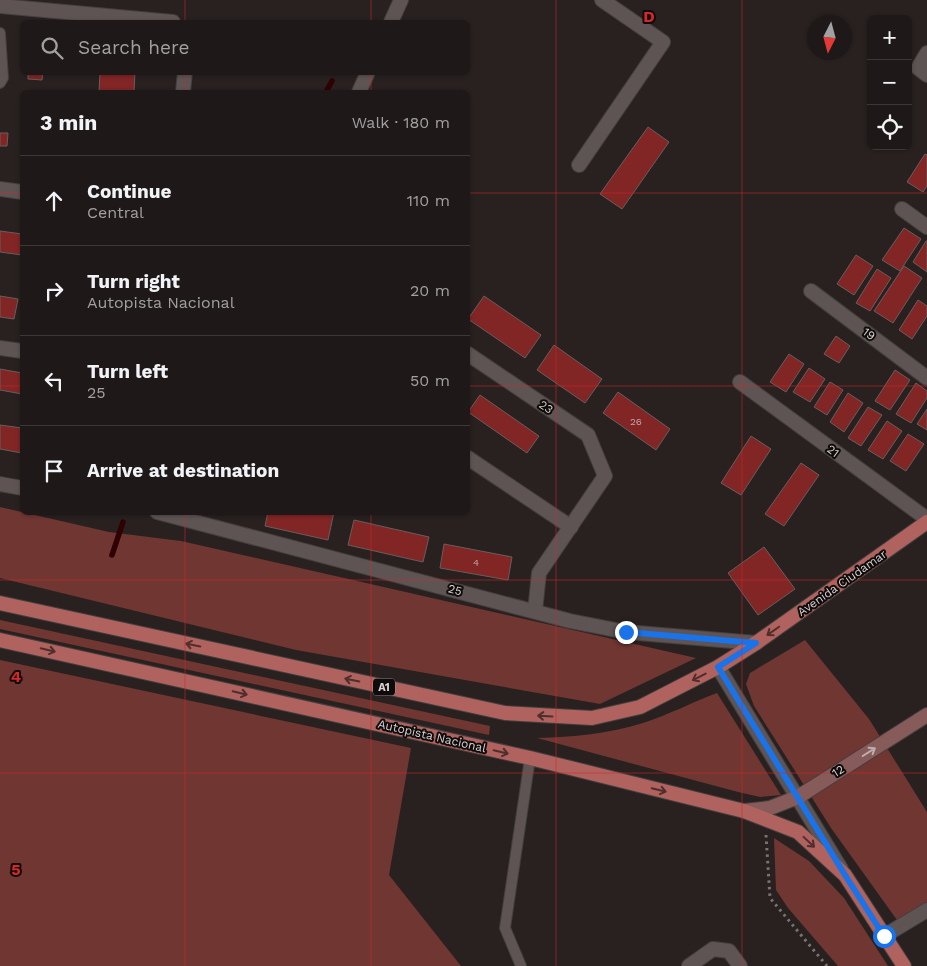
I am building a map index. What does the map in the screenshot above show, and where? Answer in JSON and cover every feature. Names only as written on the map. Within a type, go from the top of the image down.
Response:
[{"type":"main road","name":"Avenida Ciudamar","points":[[756,643],[927,521]]},
{"type":"main road","name":"A1","points":[[0,603],[506,713],[592,718],[640,706],[718,667],[756,643]]},
{"type":"main road","name":"Autopista Nacional","points":[[0,640],[530,758],[744,811],[798,832],[845,875],[904,966]]},
{"type":"main road","name":"12","points":[[744,811],[770,808],[798,797],[927,715]]},
{"type":"street","points":[[392,20],[401,0]]},
{"type":"street","points":[[579,166],[663,42],[602,0]]},
{"type":"street","points":[[0,6],[151,20]]},
{"type":"street","points":[[922,72],[927,53]]},
{"type":"street","points":[[183,90],[185,75]]},
{"type":"street","points":[[359,90],[366,75]]},
{"type":"street","points":[[0,189],[20,192]]},
{"type":"street","points":[[902,210],[927,227]]},
{"type":"street","name":"19","points":[[812,291],[927,378]]},
{"type":"street","points":[[0,348],[20,351]]},
{"type":"street","name":"23","points":[[470,355],[588,435],[605,476],[571,527]]},
{"type":"street","name":"21","points":[[740,382],[927,521]]},
{"type":"street","points":[[470,459],[571,527],[539,573],[535,611]]},
{"type":"street","points":[[0,484],[20,488]]},
{"type":"street","name":"25","points":[[173,515],[570,621],[626,632],[756,643]]},
{"type":"street","points":[[718,667],[845,875]]},
{"type":"street","points":[[884,936],[927,910]]},
{"type":"street","points":[[689,966],[713,950],[729,951],[740,966]]},
{"type":"lane","points":[[0,33],[3,78],[0,83]]},
{"type":"lane","points":[[521,966],[505,928],[530,758]]},
{"type":"path","points":[[766,820],[770,898],[827,966]]},
{"type":"shaded area","points":[[0,507],[20,512],[20,515],[35,515],[109,532],[181,541],[696,658],[600,704],[296,650],[0,578]]},
{"type":"shaded area","points":[[0,620],[490,726],[489,735],[0,629]]},
{"type":"shaded area","points":[[805,640],[869,719],[927,812],[927,910],[902,927],[831,828],[754,706],[746,684],[750,673]]},
{"type":"shaded area","points":[[0,660],[411,748],[389,875],[461,966],[0,966]]},
{"type":"shaded area","points":[[717,693],[781,795],[760,797],[738,792],[537,738],[590,734],[630,727]]},
{"type":"shaded area","points":[[774,838],[809,861],[844,898],[888,966],[838,966],[788,908],[776,890]]},
{"type":"building","points":[[28,75],[43,75],[42,80],[28,79]]},
{"type":"building","points":[[100,75],[135,75],[134,90],[99,90]]},
{"type":"building","points":[[648,127],[669,142],[622,209],[600,194]]},
{"type":"building","points":[[0,133],[8,133],[7,146],[0,146]]},
{"type":"building","points":[[925,154],[927,155],[927,186],[923,192],[907,182]]},
{"type":"building","points":[[904,228],[921,239],[900,271],[882,260]]},
{"type":"building","points":[[0,231],[20,234],[20,255],[0,252]]},
{"type":"building","points":[[927,241],[927,272],[913,262]]},
{"type":"building","points":[[856,255],[873,266],[854,295],[837,284]]},
{"type":"building","points":[[904,266],[922,278],[893,323],[874,311]]},
{"type":"building","points":[[877,269],[891,278],[870,311],[856,303]]},
{"type":"building","points":[[0,296],[18,299],[14,319],[0,317]]},
{"type":"building","points":[[484,296],[541,335],[525,358],[470,320],[470,316]]},
{"type":"building","points":[[918,300],[927,306],[927,316],[912,339],[899,330]]},
{"type":"building","points":[[836,336],[850,346],[839,363],[824,354]]},
{"type":"building","points":[[554,345],[602,379],[585,403],[537,370]]},
{"type":"building","points":[[789,354],[804,364],[786,392],[770,382]]},
{"type":"building","points":[[809,368],[825,379],[810,402],[793,392]]},
{"type":"building","points":[[0,369],[20,373],[20,394],[0,390]]},
{"type":"building","points":[[895,370],[910,380],[890,410],[875,401]]},
{"type":"building","points":[[830,382],[843,390],[827,415],[814,407]]},
{"type":"building","points":[[916,383],[927,391],[927,398],[911,423],[896,414]]},
{"type":"building","points":[[618,392],[670,429],[656,450],[603,413]]},
{"type":"building","points":[[848,393],[863,403],[844,432],[830,422]]},
{"type":"building","points":[[480,395],[539,436],[527,453],[470,413],[470,409]]},
{"type":"building","points":[[868,407],[882,415],[861,446],[848,438]]},
{"type":"building","points":[[927,409],[927,430],[917,424]]},
{"type":"building","points":[[887,421],[902,431],[883,459],[868,450]]},
{"type":"building","points":[[0,425],[20,428],[20,453],[0,449]]},
{"type":"building","points":[[908,434],[924,444],[906,471],[890,461]]},
{"type":"building","points":[[751,436],[771,449],[741,495],[721,483]]},
{"type":"building","points":[[801,463],[819,475],[784,526],[765,514]]},
{"type":"building","points":[[267,515],[333,515],[328,540],[265,526]]},
{"type":"building","points":[[354,520],[429,537],[423,562],[348,545]]},
{"type":"building","points":[[444,544],[512,557],[508,580],[440,568]]},
{"type":"building","points":[[764,547],[795,589],[758,615],[728,573]]},
{"type":"waterway","points":[[327,90],[332,81]]},
{"type":"waterway","points":[[112,555],[123,522]]},
{"type":"route","points":[[626,632],[756,643],[718,667],[884,936]]}]
